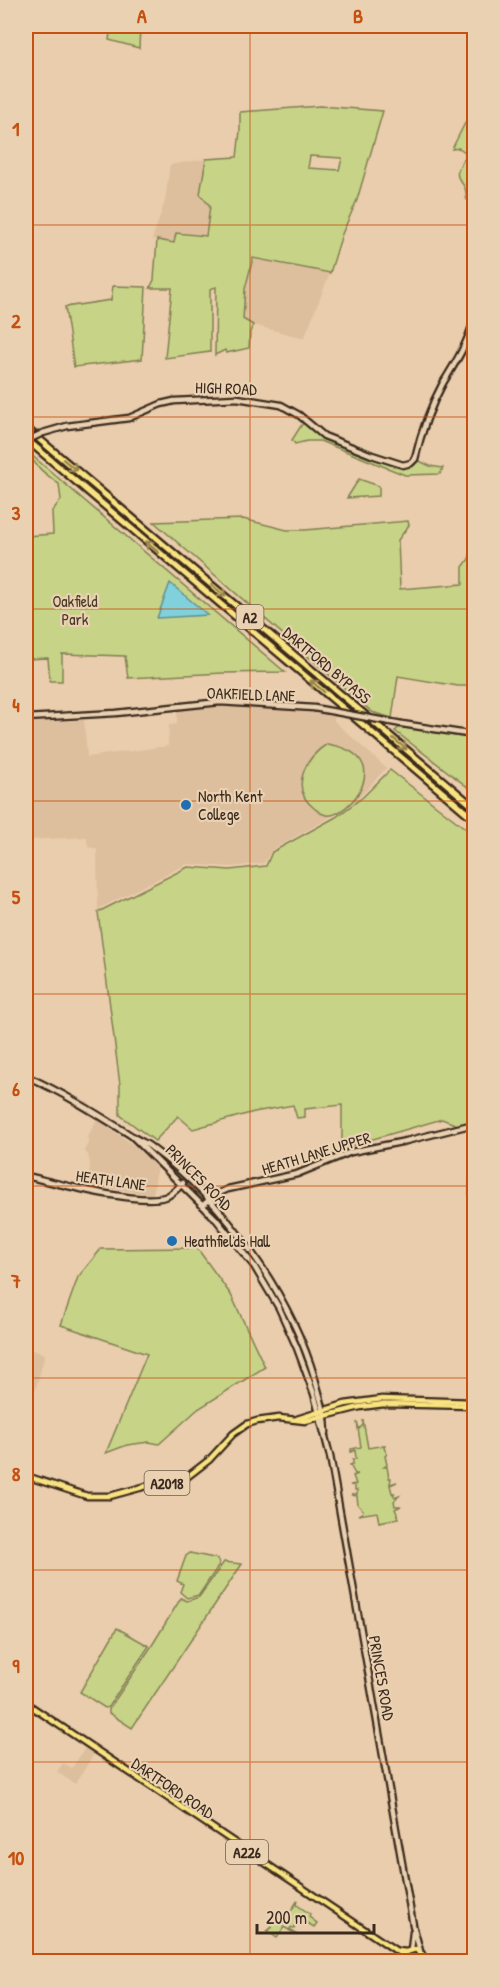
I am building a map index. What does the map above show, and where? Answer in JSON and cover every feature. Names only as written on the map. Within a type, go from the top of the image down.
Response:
[{"type":"highway","name":"DARTFORD BYPASS","points":[[26,428],[474,807]]},
{"type":"highway","name":"DARTFORD BYPASS","points":[[26,440],[474,819]]},
{"type":"main road","name":"HIGH ROAD","points":[[26,440],[68,426],[129,418],[174,400],[237,398],[281,405],[324,435],[404,465],[415,459],[429,413],[443,384],[464,350],[474,319]]},
{"type":"main road","name":"OAKFIELD LANE","points":[[26,718],[116,713],[220,702],[314,708],[474,735]]},
{"type":"main road","name":"PRINCES ROAD","points":[[26,1076],[92,1109],[151,1147],[209,1201],[259,1264],[284,1306],[305,1349],[320,1411]]},
{"type":"main road","name":"HEATH LANE UPPER","points":[[203,1205],[228,1189],[297,1174],[351,1152],[406,1142],[474,1124]]},
{"type":"main road","name":"PRINCES ROAD","points":[[133,1137],[203,1205],[254,1266],[279,1308],[323,1417],[413,1925],[421,1952]]},
{"type":"main road","name":"HEATH LANE","points":[[26,1176],[99,1192],[143,1198],[167,1197],[188,1179]]},
{"type":"main road","name":"A2018","points":[[297,1419],[320,1411],[382,1399],[474,1404]]},
{"type":"main road","name":"A2018","points":[[26,1476],[87,1496],[110,1496],[187,1477],[209,1460],[232,1434],[247,1424],[266,1419],[305,1421],[360,1407],[384,1404],[474,1404]]},
{"type":"main road","name":"DARTFORD ROAD","points":[[26,1703],[330,1908],[413,1961]]},
{"type":"main road","name":"PRINCES ROAD","points":[[410,1951],[413,1925]]},
{"type":"main road","name":"DARTFORD ROAD","points":[[397,1950],[410,1951],[414,1948],[421,1952]]},
{"type":"main road","points":[[410,1951],[413,1961],[420,1960],[421,1952]]},
{"type":"main road","points":[[421,1952],[427,1962]]},
{"type":"shaded area","points":[[206,159],[201,193],[210,206],[206,236],[176,233],[174,243],[152,240],[165,201],[170,165]]},
{"type":"shaded area","points":[[253,258],[330,273],[304,338],[253,325],[243,319],[245,289]]},
{"type":"shaded area","name":"North Kent College","points":[[228,705],[313,712],[334,717],[334,721],[386,768],[361,796],[334,815],[272,850],[264,863],[231,867],[187,864],[98,909],[97,849],[88,847],[87,837],[26,840],[26,723],[84,720],[87,757],[168,746],[169,725],[177,724],[177,710]]},
{"type":"shaded area","points":[[97,1119],[140,1150],[157,1167],[153,1195],[89,1185],[90,1163],[88,1154],[84,1151],[88,1143],[88,1136]]},
{"type":"shaded area","points":[[26,1348],[45,1354],[26,1424]]},
{"type":"shaded area","points":[[85,1748],[94,1754],[75,1784],[57,1772],[63,1763],[72,1768]]},
{"type":"green space","points":[[111,26],[140,26],[139,48],[109,40]]},
{"type":"green space","points":[[474,99],[474,202],[472,203],[466,199],[466,192],[458,177],[465,152],[459,148],[452,149],[470,113],[471,100]]},
{"type":"green space","points":[[320,106],[383,111],[357,200],[342,234],[330,273],[253,258],[245,289],[243,319],[253,325],[249,348],[226,353],[225,350],[215,355],[216,287],[210,289],[210,352],[165,358],[172,288],[150,288],[154,280],[157,240],[174,243],[176,233],[206,236],[210,206],[200,194],[206,159],[237,157],[240,112]],"holes":[[[310,156],[342,158],[339,170],[308,168]]]},
{"type":"green space","points":[[113,286],[146,287],[142,359],[74,367],[65,307],[111,300]]},
{"type":"green space","points":[[304,421],[316,431],[403,465],[415,459],[430,466],[443,468],[440,474],[405,475],[320,441],[295,444],[292,440]]},
{"type":"green space","name":"Oakfield Park","points":[[29,453],[285,672],[128,678],[125,656],[62,654],[62,681],[50,681],[48,658],[26,659],[26,536],[53,534],[52,511],[61,500],[59,484],[38,466]]},
{"type":"green space","points":[[359,479],[379,486],[379,496],[347,498]]},
{"type":"green space","points":[[243,519],[287,530],[408,521],[409,525],[398,540],[400,589],[463,584],[463,567],[472,549],[474,550],[474,686],[458,686],[398,676],[392,718],[372,712],[154,522]]},
{"type":"green space","points":[[400,727],[474,739],[474,792],[395,731]]},
{"type":"green space","points":[[327,744],[349,751],[361,761],[365,773],[362,786],[355,798],[335,814],[326,815],[306,800],[301,783],[312,757]]},
{"type":"green space","points":[[390,770],[474,835],[474,1229],[469,1194],[472,1123],[460,1126],[442,1119],[342,1148],[342,1105],[305,1109],[305,1117],[297,1118],[293,1105],[254,1112],[193,1129],[178,1116],[155,1141],[120,1115],[120,1085],[98,912],[188,867],[230,870],[266,866],[272,852],[336,817],[363,797]]},
{"type":"green space","points":[[197,1248],[231,1295],[265,1367],[198,1409],[159,1444],[149,1442],[127,1445],[106,1453],[147,1354],[61,1325],[78,1277],[101,1249]]},
{"type":"green space","points":[[363,1420],[368,1448],[385,1445],[387,1465],[384,1467],[387,1467],[389,1478],[391,1478],[390,1484],[397,1482],[390,1485],[395,1497],[399,1496],[394,1501],[395,1506],[401,1506],[395,1509],[399,1518],[379,1522],[377,1512],[358,1515],[363,1510],[358,1505],[357,1496],[351,1495],[357,1494],[355,1486],[350,1485],[356,1484],[353,1476],[358,1474],[355,1474],[350,1465],[353,1464],[353,1459],[356,1459],[355,1450],[351,1452],[351,1449],[361,1447],[357,1422],[359,1429],[363,1425]]},
{"type":"green space","points":[[190,1553],[218,1559],[219,1565],[199,1595],[187,1598],[180,1592],[183,1584],[177,1581],[186,1556]]},
{"type":"green space","points":[[224,1562],[242,1564],[132,1728],[109,1713],[109,1709],[181,1598],[187,1601],[199,1597]]},
{"type":"green space","points":[[117,1628],[149,1646],[108,1707],[105,1708],[80,1692]]},
{"type":"green space","points":[[298,1900],[297,1905],[310,1914],[309,1917],[317,1923],[314,1927],[299,1918],[294,1929],[291,1927],[290,1929],[297,1935],[284,1927],[277,1938],[267,1931],[271,1928],[279,1911],[282,1913],[277,1921],[282,1925]]},
{"type":"water","points":[[170,583],[208,615],[157,618]]},
{"type":"place","name":"North Kent College","points":[[186,805]]},
{"type":"place","name":"Heathfields Hall","points":[[172,1241]]}]
